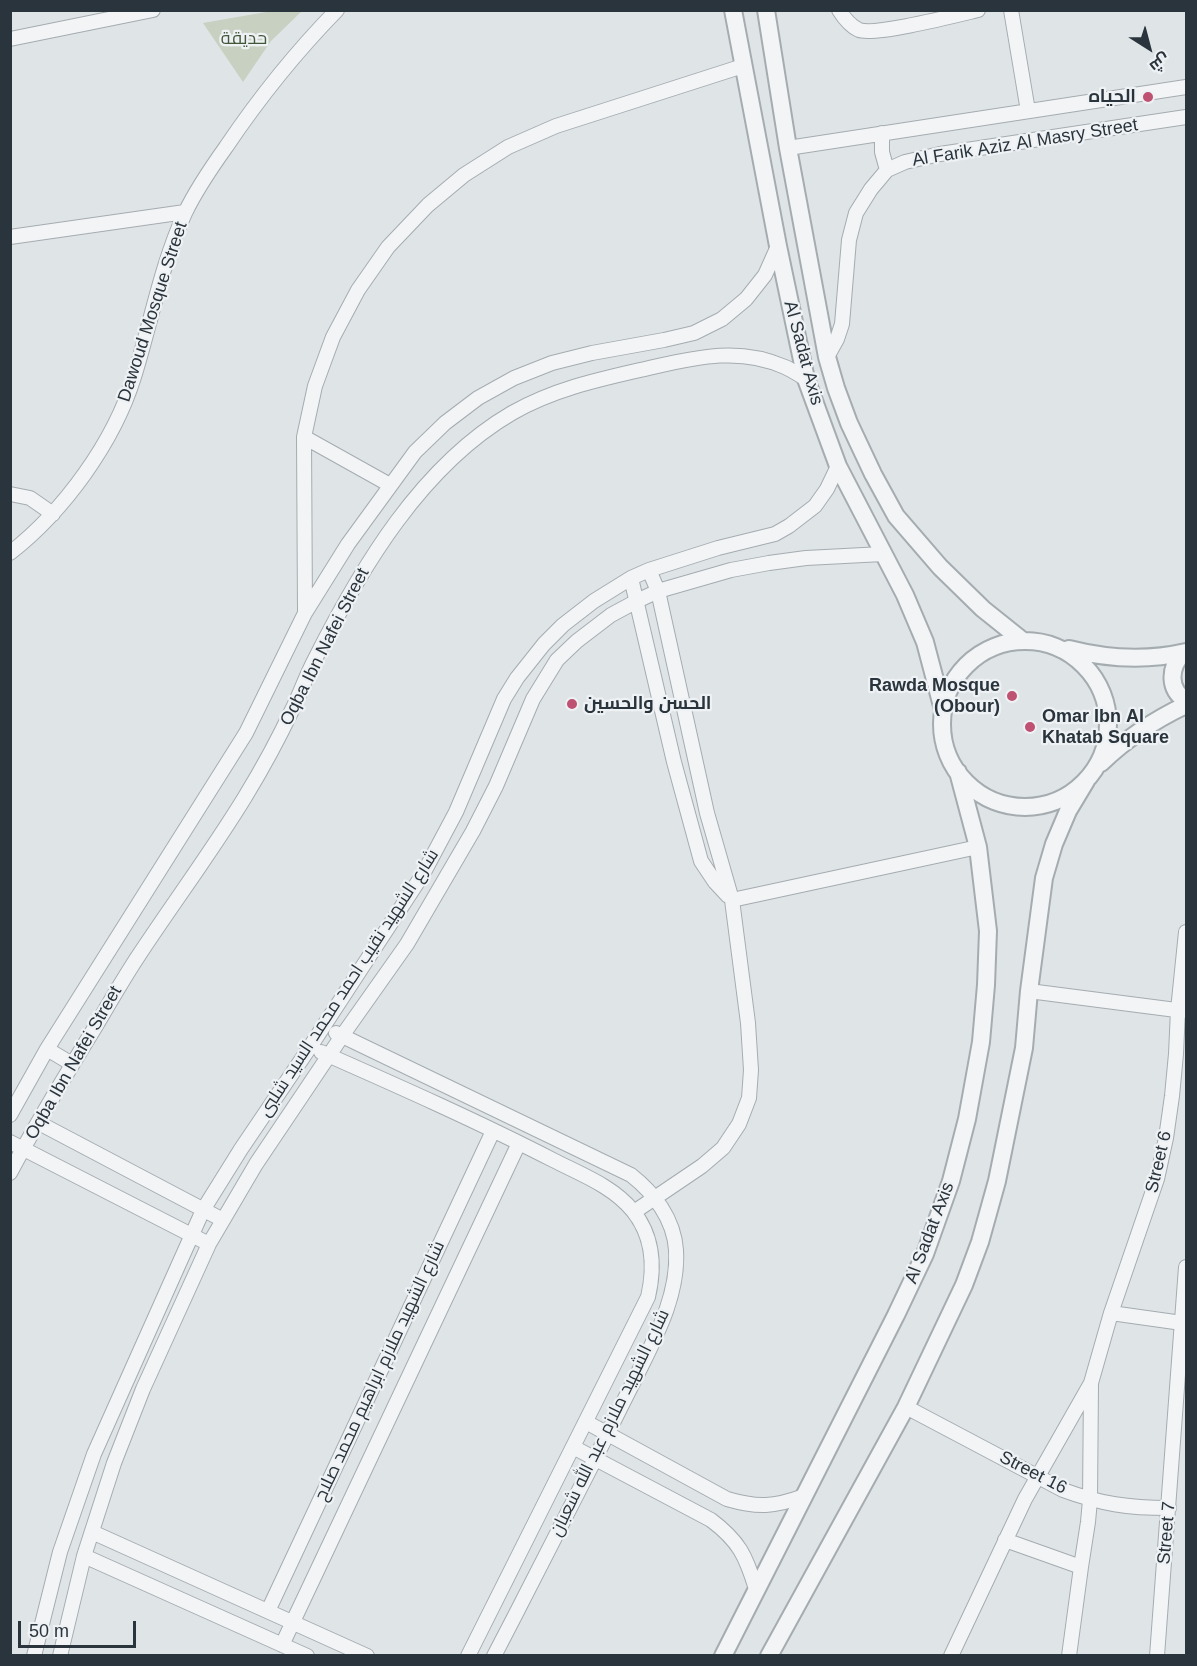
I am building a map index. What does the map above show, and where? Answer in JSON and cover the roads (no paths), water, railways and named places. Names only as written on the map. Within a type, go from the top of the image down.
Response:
[{"type":"street","points":[[10,39],[153,10]]},
{"type":"street","name":"Dawoud Mosque Street","points":[[10,553],[53,514],[87,472],[116,426],[134,379],[165,266],[185,212],[207,174],[272,83],[306,42],[337,10]]},
{"type":"street","name":"Al Sadat Axis","points":[[733,10],[777,246],[806,379],[838,466],[905,595],[925,642],[943,710]]},
{"type":"street","name":"Al Sadat Axis","points":[[766,10],[788,148],[827,357],[849,423],[896,516],[940,567],[984,609],[1023,641]]},
{"type":"street","points":[[839,10],[845,20],[859,30],[878,31],[978,10]]},
{"type":"street","points":[[906,10],[909,25]]},
{"type":"street","points":[[1011,10],[1028,111]]},
{"type":"street","points":[[305,614],[304,436],[319,376],[333,336],[358,290],[388,247],[428,205],[464,176],[508,147],[556,126],[743,66]]},
{"type":"street","name":"Al Farik Aziz Al Masry Street","points":[[788,148],[1186,87]]},
{"type":"street","name":"Al Farik Aziz Al Masry Street","points":[[827,357],[842,324],[849,240],[856,213],[871,189],[887,170],[905,162],[940,154],[1186,117]]},
{"type":"street","points":[[882,133],[882,152],[887,170]]},
{"type":"street","points":[[10,237],[185,212]]},
{"type":"street","name":"Oqba Ibn Nafei Street","points":[[10,1115],[48,1049],[246,733],[305,614],[348,544],[415,452],[445,423],[478,398],[514,378],[552,363],[592,353],[694,333],[722,319],[746,299],[765,275],[777,246]]},
{"type":"street","name":"Oqba Ibn Nafei Street","points":[[10,1173],[72,1064],[137,958],[244,799],[293,708],[314,661],[368,563],[417,497],[445,464],[477,436],[513,412],[552,394],[593,381],[709,355],[759,358],[784,367],[806,379]]},
{"type":"street","points":[[304,436],[390,485]]},
{"type":"street","name":"شارع الشهيد نقيب احمد محمد السيد شلبى","points":[[34,1656],[60,1552],[94,1454],[203,1210],[423,874],[456,812],[504,699],[517,678],[544,644],[563,625],[594,601],[631,578],[718,548],[776,534],[789,526],[815,506],[827,489],[838,466]]},
{"type":"street","points":[[10,494],[30,498],[53,514]]},
{"type":"street","name":"شارع الشهيد نقيب احمد محمد السيد شلبى","points":[[60,1656],[84,1556],[114,1463],[143,1389],[209,1244],[256,1164],[406,944],[442,885],[473,831],[495,786],[532,699],[557,660],[591,629],[636,601],[658,591],[732,570],[769,563],[806,558],[883,554]]},
{"type":"street","points":[[634,1212],[702,1166],[723,1148],[739,1124],[749,1098],[752,1070],[732,900],[707,813],[658,591],[649,570]]},
{"type":"street","points":[[631,578],[674,762],[701,861],[715,882],[732,900]]},
{"type":"street","points":[[1023,641],[1039,642],[1093,656],[1133,659],[1185,653],[1173,667],[1172,676],[1177,693],[1186,703],[1138,731],[1062,798],[1034,806],[1005,804],[979,793],[958,772],[947,753],[942,732],[943,710],[950,688],[963,669],[980,654],[1000,644],[1023,641]]},
{"type":"street","points":[[769,1656],[906,1407],[964,1285],[993,1198],[1024,1048],[1044,878],[1054,844],[1068,811],[1091,774],[1107,740],[1108,711],[1098,684],[1080,661],[1055,646]]},
{"type":"street","name":"Al Sadat Axis","points":[[723,1656],[925,1254],[951,1181],[968,1119],[981,1042],[988,931],[978,847],[958,772]]},
{"type":"street","points":[[732,900],[978,847]]},
{"type":"street","name":"Street 6","points":[[951,1656],[1037,1477],[1091,1383],[1111,1313],[1159,1169],[1172,1096],[1182,1011],[1186,933]]},
{"type":"street","points":[[1029,991],[1182,1011]]},
{"type":"street","name":"شارع الشهيد ملازم عبد الله شعبان","points":[[323,1027],[631,1174],[655,1198],[669,1222],[676,1249],[675,1277],[664,1317],[608,1433],[494,1656]]},
{"type":"street","name":"شارع الشهيد ملازم عبد الله شعبان","points":[[310,1047],[519,1143],[605,1187],[621,1198],[634,1212],[650,1245],[653,1263],[648,1297],[468,1656]]},
{"type":"street","points":[[48,1049],[72,1064]]},
{"type":"street","points":[[39,1123],[224,1220]]},
{"type":"street","name":"شارع الشهيد ملازم ابراهيم محمد صلاح","points":[[268,1611],[493,1131]]},
{"type":"street","points":[[10,1142],[209,1244]]},
{"type":"street","name":"شارع الشهيد ملازم ابراهيم محمد صلاح","points":[[282,1645],[519,1143]]},
{"type":"street","name":"Street 7","points":[[1157,1656],[1186,1267]]},
{"type":"street","points":[[1111,1313],[1182,1323]]},
{"type":"street","name":"Street 6","points":[[1069,1656],[1090,1500],[1091,1383]]},
{"type":"street","name":"Street 16","points":[[906,1407],[1063,1490],[1116,1506],[1169,1508]]},
{"type":"street","points":[[586,1422],[727,1499],[766,1506],[785,1503],[804,1496]]},
{"type":"street","points":[[573,1447],[711,1520],[727,1532],[741,1549],[750,1567],[756,1589]]},
{"type":"street","points":[[1172,1470],[1186,1471]]},
{"type":"street","points":[[92,1532],[367,1656]]},
{"type":"street","points":[[1005,1540],[1081,1567]]},
{"type":"street","points":[[84,1556],[307,1656]]},
{"type":"place","name":"الحياه","points":[[1148,97]]},
{"type":"place","name":"Rawda Mosque (Obour)","points":[[1012,696]]},
{"type":"place","name":"الحسن والحسين","points":[[572,704]]},
{"type":"place","name":"Omar Ibn Al Khatab Square","points":[[1030,727]]},
{"type":"park label","name":"حديقة","points":[[244,39]]}]
